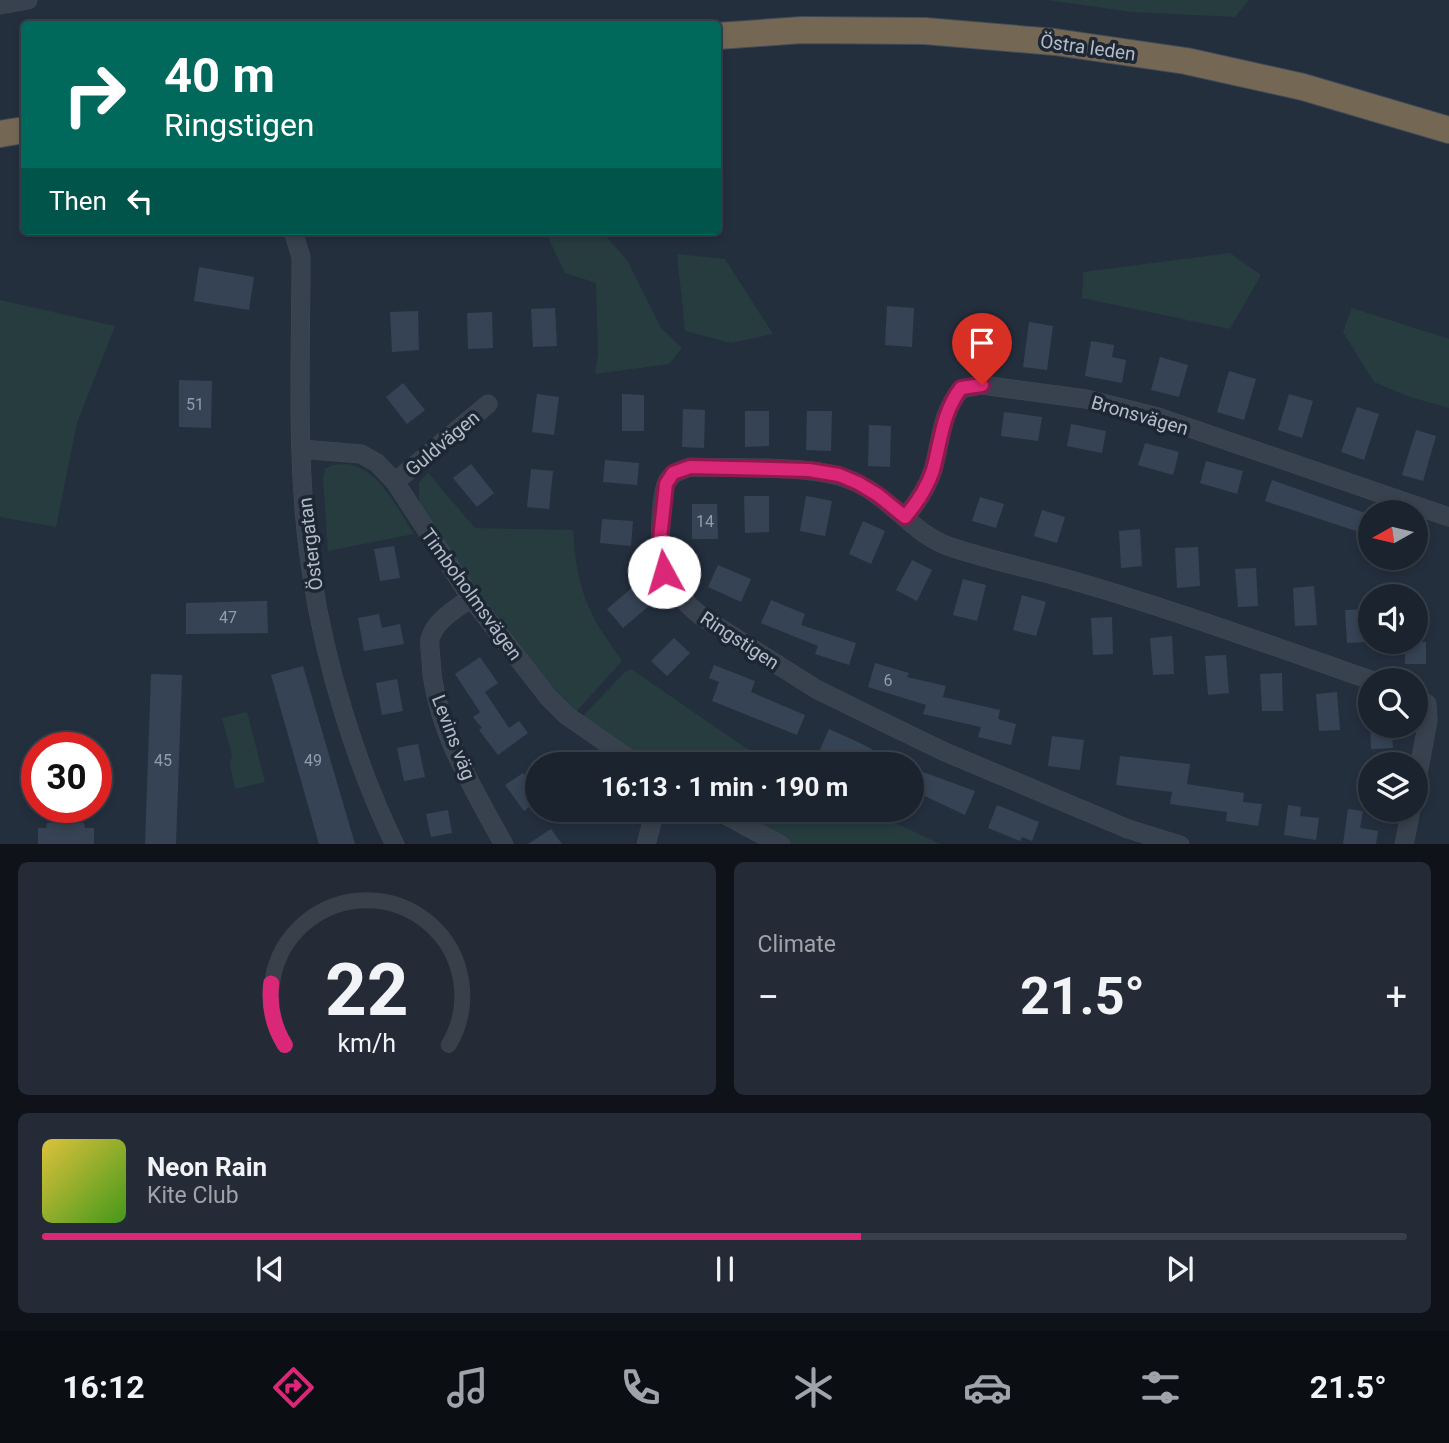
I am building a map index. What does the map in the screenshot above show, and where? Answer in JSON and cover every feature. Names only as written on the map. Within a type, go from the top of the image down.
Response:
[{"type":"highway","name":"Östra leden","points":[[721,36],[802,30],[925,31],[1055,42],[1186,61],[1264,78],[1449,130]]},
{"type":"highway","points":[[0,134],[21,130]]},
{"type":"street","points":[[0,5],[28,0]]},
{"type":"street","name":"Östergatan","points":[[294,235],[301,257],[301,449],[312,575],[326,650],[353,740],[395,844]]},
{"type":"street","name":"Bronsvägen","points":[[905,517],[919,500],[932,471],[950,403],[961,388],[982,385],[1086,399],[1158,417],[1449,517]]},
{"type":"street","name":"Guldvägen","points":[[395,482],[488,404]]},
{"type":"street","name":"Timboholmsvägen","points":[[301,449],[361,454],[377,463],[395,482],[471,598],[548,697],[566,715],[619,752]]},
{"type":"street","name":"Ringstigen","points":[[1173,844],[1125,837],[816,689],[685,603],[664,572],[659,548],[666,484],[673,473],[690,467],[809,470],[839,475],[868,489],[924,534],[947,545],[1186,615],[1358,676]]},
{"type":"street","name":"Levins väg","points":[[471,598],[437,625],[430,640],[432,670],[438,703],[463,769],[503,844]]},
{"type":"street","points":[[646,844],[652,822]]},
{"type":"street","points":[[738,822],[779,844]]},
{"type":"street","points":[[1404,844],[1409,822]]},
{"type":"green space","points":[[1047,0],[1249,0],[1235,17],[1132,12]]},
{"type":"green space","points":[[547,235],[605,235],[627,260],[661,328],[682,348],[669,364],[595,374],[598,353],[596,283],[565,273]]},
{"type":"green space","points":[[1230,253],[1261,275],[1230,329],[1082,298],[1083,272]]},
{"type":"green space","points":[[677,254],[725,259],[773,334],[731,343],[685,331]]},
{"type":"green space","points":[[0,300],[115,326],[77,423],[56,527],[0,517]]},
{"type":"green space","points":[[1352,308],[1449,339],[1449,408],[1410,397],[1374,382],[1343,332]]},
{"type":"green space","points":[[347,464],[369,473],[378,481],[414,534],[328,551],[323,478],[325,469],[332,465]]},
{"type":"green space","points":[[428,473],[475,528],[573,530],[577,568],[585,599],[599,627],[621,659],[575,713],[563,703],[459,571],[419,504],[419,482]]},
{"type":"green space","points":[[631,669],[753,752],[632,752],[581,718]]},
{"type":"green space","points":[[247,712],[265,782],[235,789],[230,764],[232,755],[222,718]]},
{"type":"green space","points":[[752,822],[893,822],[940,844],[791,844]]},
{"type":"building","points":[[199,267],[254,277],[249,310],[194,301]]},
{"type":"building","points":[[887,306],[914,308],[912,347],[885,345]]},
{"type":"building","points":[[555,308],[557,346],[533,347],[531,309]]},
{"type":"building","points":[[418,311],[419,350],[392,352],[390,312]]},
{"type":"building","points":[[492,312],[493,348],[468,349],[467,313]]},
{"type":"building","points":[[965,320],[989,323],[985,360],[961,358]]},
{"type":"building","points":[[1029,322],[1053,326],[1047,370],[1023,367]]},
{"type":"building","points":[[1091,341],[1114,345],[1112,357],[1126,360],[1122,383],[1085,376]]},
{"type":"building","points":[[1160,357],[1188,365],[1179,397],[1151,390]]},
{"type":"building","points":[[1229,371],[1256,379],[1244,420],[1217,412]]},
{"type":"building","points":[[179,380],[212,381],[211,428],[179,427]]},
{"type":"building","points":[[403,383],[425,410],[407,424],[386,397]]},
{"type":"building","points":[[537,394],[559,397],[554,435],[532,432]]},
{"type":"building","points":[[622,394],[644,395],[644,431],[622,431]]},
{"type":"building","points":[[1289,394],[1313,401],[1302,438],[1278,430]]},
{"type":"building","points":[[1357,407],[1379,414],[1364,460],[1341,452]]},
{"type":"building","points":[[683,409],[705,410],[704,448],[682,447]]},
{"type":"building","points":[[745,411],[769,411],[769,446],[745,447]]},
{"type":"building","points":[[807,411],[832,411],[831,451],[806,450]]},
{"type":"building","points":[[1004,412],[1042,417],[1038,441],[1001,436]]},
{"type":"building","points":[[1071,424],[1106,431],[1102,453],[1067,446]]},
{"type":"building","points":[[869,425],[891,426],[890,467],[868,466]]},
{"type":"building","points":[[1416,430],[1436,436],[1423,481],[1402,475]]},
{"type":"building","points":[[1145,443],[1179,452],[1173,475],[1138,465]]},
{"type":"building","points":[[605,460],[639,463],[637,485],[603,482]]},
{"type":"building","points":[[1206,461],[1243,471],[1237,494],[1200,483]]},
{"type":"building","points":[[471,464],[494,493],[477,507],[453,478]]},
{"type":"building","points":[[531,469],[553,471],[549,509],[527,507]]},
{"type":"building","points":[[1272,480],[1358,510],[1358,532],[1265,501]]},
{"type":"building","points":[[744,496],[769,496],[769,532],[745,533]]},
{"type":"building","points":[[806,496],[832,501],[825,536],[800,531]]},
{"type":"building","points":[[980,497],[1004,504],[996,528],[972,521]]},
{"type":"building","points":[[692,504],[717,504],[718,539],[692,539]]},
{"type":"building","points":[[1042,510],[1065,517],[1057,543],[1034,536]]},
{"type":"building","points":[[602,519],[633,521],[631,546],[600,543]]},
{"type":"building","points":[[863,521],[885,531],[871,564],[849,554]]},
{"type":"building","points":[[1140,529],[1142,566],[1121,568],[1119,531]]},
{"type":"building","points":[[394,546],[400,578],[380,581],[374,549]]},
{"type":"building","points":[[1198,547],[1200,586],[1177,588],[1175,548]]},
{"type":"building","points":[[912,560],[932,570],[917,601],[896,590]]},
{"type":"building","points":[[718,565],[751,579],[741,602],[708,587]]},
{"type":"building","points":[[1256,568],[1258,606],[1238,607],[1235,569]]},
{"type":"building","points":[[963,579],[986,585],[977,621],[953,615]]},
{"type":"building","points":[[634,586],[650,605],[623,628],[607,609]]},
{"type":"building","points":[[1314,586],[1317,625],[1295,626],[1293,588]]},
{"type":"building","points":[[1022,595],[1046,602],[1036,636],[1013,630]]},
{"type":"building","points":[[771,600],[805,614],[801,625],[856,643],[849,665],[815,654],[818,646],[761,623]]},
{"type":"building","points":[[267,601],[268,633],[186,634],[186,603]]},
{"type":"building","points":[[1358,609],[1358,643],[1347,643],[1345,610]]},
{"type":"building","points":[[379,614],[382,628],[400,624],[404,644],[364,651],[358,618]]},
{"type":"building","points":[[1112,617],[1113,654],[1093,655],[1091,618]]},
{"type":"building","points":[[1172,636],[1174,674],[1153,675],[1150,638]]},
{"type":"building","points":[[674,638],[690,653],[667,676],[651,661]]},
{"type":"building","points":[[1405,654],[1426,654],[1426,664],[1405,664]]},
{"type":"building","points":[[1226,655],[1229,693],[1208,695],[1205,656]]},
{"type":"building","points":[[480,657],[498,683],[485,692],[509,728],[519,721],[528,733],[498,755],[479,730],[482,728],[473,717],[480,712],[455,674]]},
{"type":"building","points":[[875,663],[909,673],[907,677],[946,686],[943,697],[1000,710],[998,719],[1016,724],[1011,745],[978,737],[981,727],[923,714],[926,705],[868,687]]},
{"type":"building","points":[[714,665],[755,681],[751,692],[805,715],[797,735],[712,701],[719,682],[709,678]]},
{"type":"building","points":[[303,666],[355,844],[319,844],[271,675]]},
{"type":"building","points":[[1282,673],[1283,711],[1262,711],[1260,674]]},
{"type":"building","points":[[151,674],[182,675],[176,844],[145,844]]},
{"type":"building","points":[[397,679],[403,711],[382,715],[376,683]]},
{"type":"building","points":[[1337,692],[1340,730],[1319,731],[1316,694]]},
{"type":"building","points":[[829,729],[873,752],[819,752]]},
{"type":"building","points":[[1052,736],[1084,740],[1080,770],[1048,766]]},
{"type":"building","points":[[1371,738],[1392,738],[1393,748],[1371,749]]},
{"type":"building","points":[[418,744],[425,777],[404,781],[397,748]]},
{"type":"building","points":[[1120,756],[1190,764],[1187,784],[1244,793],[1243,802],[1262,804],[1258,826],[1226,821],[1227,812],[1170,804],[1172,792],[1116,785]]},
{"type":"building","points":[[924,772],[975,791],[965,815],[924,796]]},
{"type":"building","points":[[523,773],[524,811],[505,785]]},
{"type":"building","points":[[997,805],[1039,822],[1032,841],[1022,837],[1020,841],[988,828]]},
{"type":"building","points":[[1288,805],[1301,807],[1300,816],[1319,818],[1316,840],[1284,835]]},
{"type":"building","points":[[1348,809],[1358,810],[1360,828],[1378,831],[1376,844],[1343,844]]},
{"type":"building","points":[[448,810],[452,833],[431,837],[426,814]]},
{"type":"building","points":[[47,823],[84,823],[85,828],[94,828],[94,844],[38,844],[38,828],[46,828]]},
{"type":"building","points":[[551,829],[562,844],[528,844]]},
{"type":"route","points":[[664,572],[659,548],[666,484],[673,473],[690,467],[809,470],[839,475],[878,495],[905,517],[919,500],[932,471],[950,403],[961,388],[982,385]]}]
